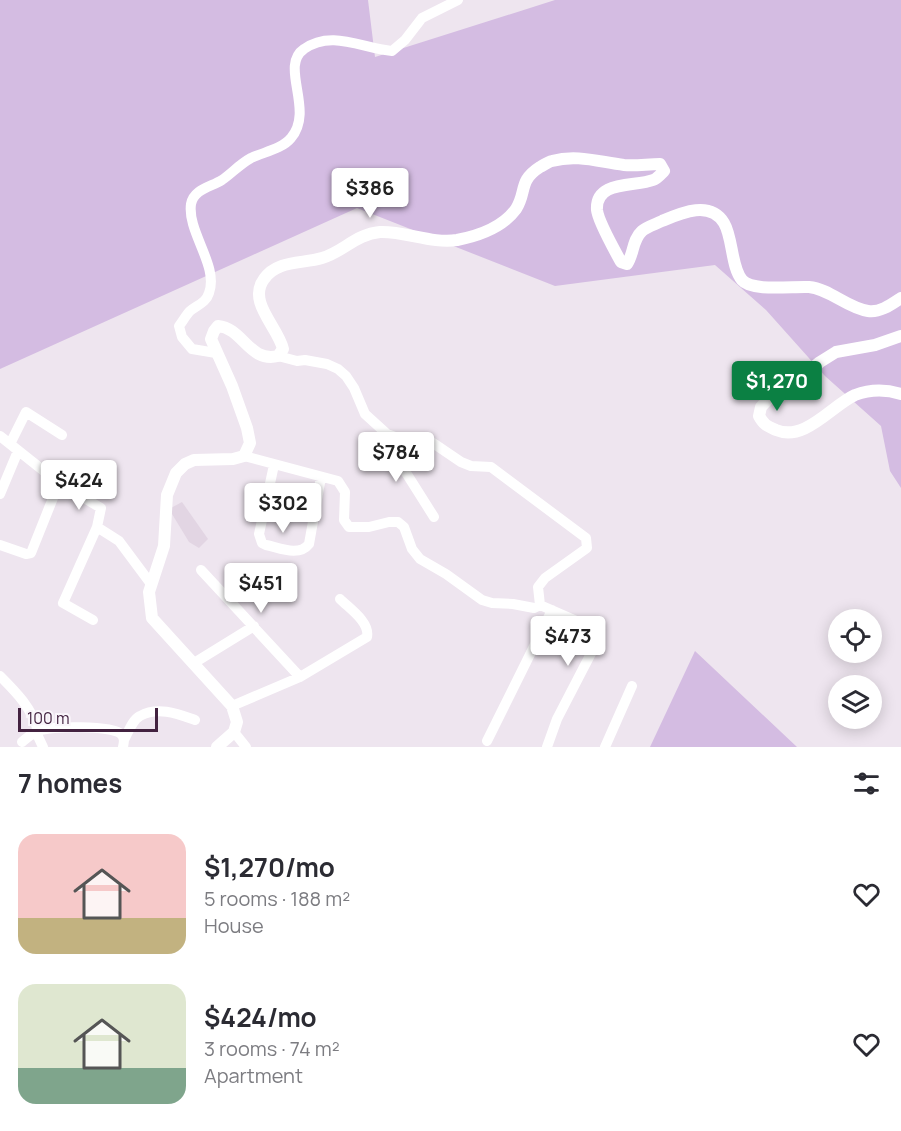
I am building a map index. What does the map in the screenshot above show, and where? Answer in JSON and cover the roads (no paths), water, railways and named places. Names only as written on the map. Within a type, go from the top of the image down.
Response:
[{"type":"street","points":[[216,353],[192,349],[182,337],[179,326],[188,312],[204,302],[211,285],[191,205],[195,195],[203,188],[220,181],[240,165],[279,147],[291,138],[299,124],[300,115],[299,91],[293,66],[297,55],[305,48],[322,41],[336,40],[392,51],[405,40],[422,18],[458,0]]},
{"type":"street","points":[[279,356],[283,349],[280,338],[259,301],[263,279],[271,272],[293,262],[330,255],[352,241],[380,232],[445,241],[492,229],[505,221],[517,208],[530,174],[550,161],[570,158],[592,159],[624,165],[660,164],[664,171],[654,180],[615,187],[606,191],[599,199],[597,211],[621,262],[627,264],[635,240],[643,230],[685,211],[706,210],[717,215],[725,224],[740,278],[747,284],[785,288],[810,287],[823,290],[849,305],[869,312],[889,306],[901,298]]},
{"type":"street","points":[[244,456],[250,443],[247,428],[232,386],[211,339],[213,331],[218,326],[234,333],[250,350],[263,356],[304,360],[327,364],[338,369],[354,388],[365,414],[387,434],[403,440],[433,443],[461,462],[471,466],[491,467],[586,538],[587,548],[545,578],[538,587],[540,605]]},
{"type":"street","points":[[901,336],[875,345],[836,352],[819,362],[793,384],[773,394],[761,407],[759,416],[764,425],[782,433],[792,434],[855,396],[877,389],[901,394]]},
{"type":"street","points":[[0,494],[26,412],[62,435]]},
{"type":"street","points":[[387,434],[399,460],[434,517]]},
{"type":"street","points":[[0,436],[59,483],[101,507],[97,527],[63,603],[93,620]]},
{"type":"street","points":[[217,747],[234,732],[237,722],[232,706],[152,618],[149,603],[151,584],[164,546],[167,495],[176,473],[185,464],[194,460],[233,459],[244,456],[338,481],[345,492],[344,520],[350,527],[369,527],[398,522],[404,527],[412,549],[420,559],[446,574],[482,600],[534,608],[540,605],[595,629],[599,638],[557,719],[548,747]]},
{"type":"street","points":[[274,465],[259,534],[262,543],[266,545],[295,551],[305,549],[309,544],[321,477]]},
{"type":"street","points":[[0,545],[26,554],[31,553],[59,483]]},
{"type":"street","points":[[97,527],[119,541],[151,584]]},
{"type":"street","points":[[201,570],[300,677]]},
{"type":"street","points":[[232,706],[300,677],[367,637],[365,624],[340,599]]},
{"type":"street","points":[[487,741],[552,610]]},
{"type":"street","points":[[195,663],[254,626]]},
{"type":"street","points":[[0,676],[14,689],[34,717],[43,747]]},
{"type":"street","points":[[605,747],[632,686]]},
{"type":"street","points":[[123,743],[139,716],[174,712],[195,720]]},
{"type":"street","points":[[22,742],[37,731],[64,727],[110,728],[121,734],[123,743]]},
{"type":"street","points":[[234,732],[246,747]]}]
